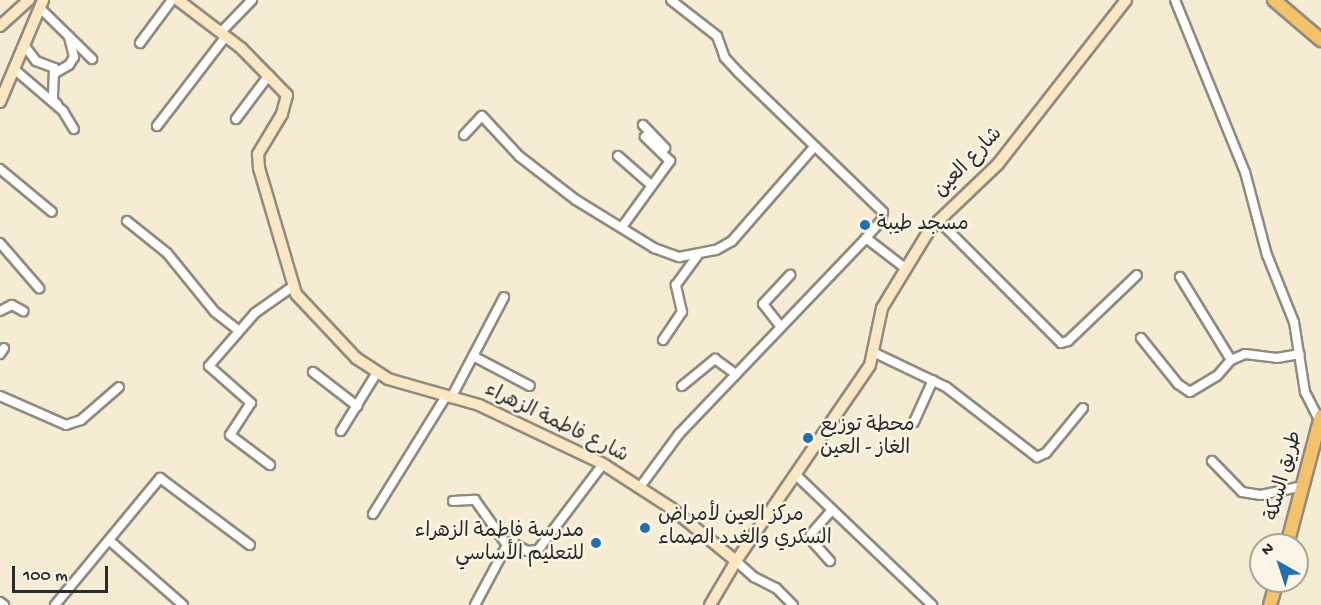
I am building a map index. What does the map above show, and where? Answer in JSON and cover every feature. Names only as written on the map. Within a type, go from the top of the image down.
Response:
[{"type":"main road","points":[[1274,0],[1321,40]]},
{"type":"main road","points":[[1286,0],[1321,29]]},
{"type":"main road","name":"طريق السكة","points":[[1290,533],[1320,427]]},
{"type":"street","points":[[0,26],[28,0]]},
{"type":"street","points":[[157,126],[224,34],[252,0]]},
{"type":"street","points":[[640,487],[679,434],[881,221],[882,208],[814,147],[725,58],[717,36],[671,0]]},
{"type":"street","name":"شارع العين","points":[[713,604],[736,561],[797,476],[875,353],[879,318],[905,268],[938,220],[998,164],[1126,0]]},
{"type":"street","points":[[1175,0],[1245,172],[1259,230],[1294,322],[1305,392],[1320,427]]},
{"type":"street","points":[[140,43],[179,1]]},
{"type":"street","name":"شارع فاطمة الزهراء","points":[[179,1],[224,34],[284,90],[287,100],[258,160],[292,287],[319,321],[376,374],[448,398],[479,405],[603,464],[640,487],[736,561]]},
{"type":"street","points":[[0,102],[41,4],[92,58]]},
{"type":"street","points":[[24,45],[36,61],[54,68],[55,73],[63,71],[74,57],[69,35]]},
{"type":"street","points":[[54,68],[52,100],[63,111],[74,129]]},
{"type":"street","points":[[14,69],[63,111]]},
{"type":"street","points":[[236,119],[270,75]]},
{"type":"street","points":[[464,135],[482,117],[546,177],[622,227],[672,256],[698,255],[716,250],[742,232],[814,147]]},
{"type":"street","points":[[622,227],[670,161],[671,154],[643,125]]},
{"type":"street","points":[[645,137],[670,161]]},
{"type":"street","points":[[618,156],[651,185]]},
{"type":"street","points":[[0,169],[52,212]]},
{"type":"street","points":[[938,220],[1061,343],[1068,341],[1137,275]]},
{"type":"street","points":[[128,221],[167,253],[215,312],[238,330]]},
{"type":"street","points":[[866,238],[905,268]]},
{"type":"street","points":[[0,243],[39,288]]},
{"type":"street","points":[[663,340],[684,306],[676,285],[698,255]]},
{"type":"street","points":[[781,327],[763,304],[790,275]]},
{"type":"street","points":[[1180,277],[1231,360]]},
{"type":"street","points":[[270,465],[230,435],[251,403],[209,366],[238,330],[292,287]]},
{"type":"street","points":[[374,514],[448,398],[504,297]]},
{"type":"street","points":[[0,311],[12,305],[23,311]]},
{"type":"street","points":[[1141,338],[1178,384],[1190,392],[1217,376],[1231,360],[1245,354],[1277,358],[1300,354]]},
{"type":"street","points":[[875,353],[933,380],[996,422],[1037,458],[1046,453],[1083,408]]},
{"type":"street","points":[[473,356],[530,386]]},
{"type":"street","points":[[682,386],[715,359],[736,374]]},
{"type":"street","points":[[313,372],[357,406]]},
{"type":"street","points":[[342,431],[376,374]]},
{"type":"street","points":[[914,422],[933,380]]},
{"type":"street","points":[[0,396],[66,425],[81,420],[119,387]]},
{"type":"street","points":[[1212,461],[1242,492],[1261,495],[1303,486]]},
{"type":"street","points":[[475,605],[507,545],[511,542],[527,551],[538,550],[603,464]]},
{"type":"street","points":[[797,476],[932,605]]},
{"type":"street","points":[[57,604],[160,478],[250,546]]},
{"type":"street","points":[[453,501],[465,497],[475,500],[507,545]]},
{"type":"street","points":[[830,561],[814,543],[811,534],[832,510]]},
{"type":"street","points":[[110,541],[183,605]]},
{"type":"street","points":[[736,561],[754,577],[776,588],[793,605]]},
{"type":"street","points":[[0,602],[4,605]]},
{"type":"place","name":"مسجد طيبة","points":[[865,225]]},
{"type":"place","name":"محطة توزيع الغاز - العين","points":[[808,438]]},
{"type":"place","name":"مركز العين لأمراض السكري والغدد الصماء","points":[[645,528]]},
{"type":"place","name":"مدرسة فاطمة الزهراء للتعليم الأساسي","points":[[596,543]]}]
